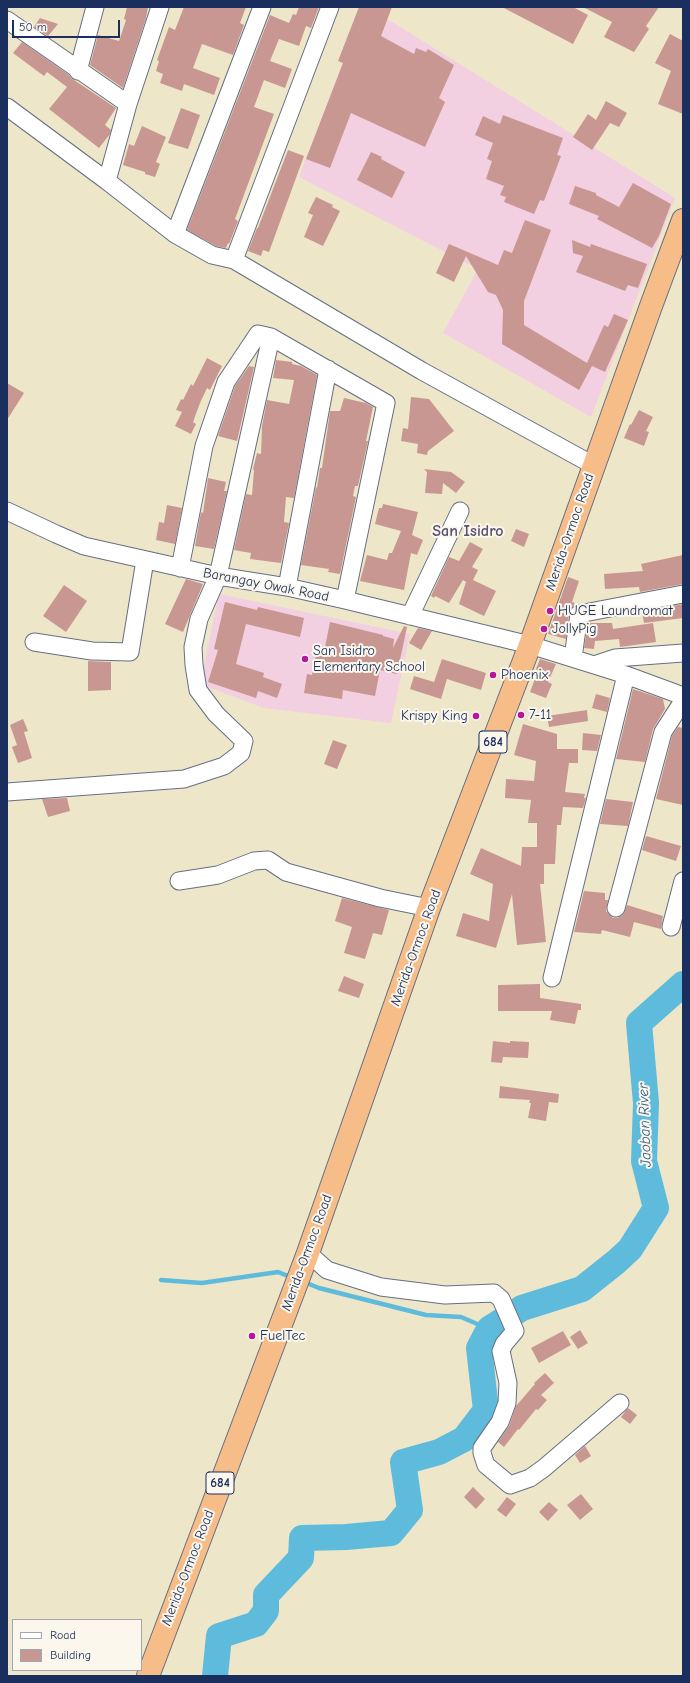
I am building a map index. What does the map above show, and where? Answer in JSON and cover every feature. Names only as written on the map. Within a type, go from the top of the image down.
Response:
[{"type":"highway","name":"Merida-Ormoc Road","points":[[148,1676],[306,1258],[429,908],[530,645],[593,465],[683,220]]},
{"type":"street","points":[[78,70],[95,7]]},
{"type":"street","points":[[107,181],[128,104],[160,7]]},
{"type":"street","points":[[175,234],[262,7]]},
{"type":"street","points":[[234,260],[330,7]]},
{"type":"street","points":[[7,20],[128,104]]},
{"type":"street","points":[[7,107],[107,181],[175,234],[212,255],[234,260],[422,371],[593,465]]},
{"type":"street","points":[[180,568],[204,446],[226,382],[258,334],[271,338],[386,403],[345,600]]},
{"type":"street","points":[[7,792],[184,778],[224,766],[241,753],[244,741],[216,714],[198,690],[194,666],[193,647],[199,618],[218,576],[271,338]]},
{"type":"street","points":[[287,587],[328,369]]},
{"type":"street","name":"Barangay Owak Road","points":[[7,511],[84,546],[218,576],[287,587],[530,645],[626,675],[683,696]]},
{"type":"street","points":[[410,616],[460,511]]},
{"type":"street","points":[[34,642],[92,651],[130,652],[145,560]]},
{"type":"street","points":[[573,658],[579,614],[683,594]]},
{"type":"street","points":[[594,665],[615,658],[683,653]]},
{"type":"street","points":[[552,978],[626,675]]},
{"type":"street","points":[[616,908],[663,732],[683,701]]},
{"type":"street","points":[[179,881],[218,875],[254,861],[268,860],[286,872],[380,898],[429,908]]},
{"type":"street","points":[[671,927],[683,881]]},
{"type":"street","points":[[306,1258],[327,1270],[381,1287],[445,1295],[494,1293],[501,1299],[515,1330],[504,1344],[501,1351],[508,1383],[507,1403],[500,1422],[482,1448],[486,1465],[510,1485],[530,1478],[544,1468],[620,1403]]},
{"type":"shaded area","points":[[364,7],[368,7],[675,198],[591,417],[443,333],[478,269],[299,177]]},
{"type":"shaded area","name":"San Isidro Elementary School","points":[[219,594],[410,634],[391,723],[264,708],[200,684]]},
{"type":"building","points":[[127,7],[148,7],[146,18],[123,88],[90,65],[98,35],[119,41],[126,20],[124,19]]},
{"type":"building","points":[[184,7],[246,7],[240,23],[244,25],[233,55],[202,44],[193,68],[220,78],[214,95],[184,84],[182,91],[160,83],[163,74],[156,71],[159,61],[157,60],[169,27],[175,30]]},
{"type":"building","points":[[299,7],[319,7],[311,28],[306,26],[299,46],[279,39],[270,61],[292,69],[285,88],[264,80],[254,107],[274,114],[235,219],[238,221],[229,244],[228,243],[226,248],[216,246],[187,230],[270,15],[289,23],[293,14],[296,15]]},
{"type":"building","points":[[359,7],[392,7],[381,36],[414,54],[416,48],[426,52],[428,49],[454,65],[439,98],[445,102],[425,147],[351,113],[330,168],[306,159],[343,63],[338,61]]},
{"type":"building","points":[[502,7],[573,7],[588,15],[573,44]]},
{"type":"building","points":[[583,7],[659,7],[646,26],[649,29],[634,52],[604,37],[612,22]]},
{"type":"building","points":[[40,18],[58,24],[48,36],[34,27]]},
{"type":"building","points":[[670,34],[683,41],[683,114],[658,104],[671,71],[655,63]]},
{"type":"building","points":[[22,42],[69,75],[71,78],[116,108],[105,125],[111,130],[110,134],[99,148],[49,109],[67,87],[47,72],[44,76],[13,53]]},
{"type":"building","points":[[606,101],[627,113],[619,127],[610,123],[592,150],[573,137],[588,114],[596,120]]},
{"type":"building","points":[[181,108],[200,115],[188,149],[168,143]]},
{"type":"building","points":[[503,115],[563,138],[557,155],[561,156],[544,201],[540,200],[534,214],[504,202],[506,197],[500,195],[504,186],[486,179],[492,161],[487,159],[493,143],[475,135],[483,116],[500,124]]},
{"type":"building","points":[[142,126],[166,137],[156,162],[160,164],[155,177],[123,165],[129,144],[134,146]]},
{"type":"building","points":[[288,150],[304,156],[269,252],[263,250],[261,256],[248,251]]},
{"type":"building","points":[[371,152],[382,157],[381,159],[405,172],[392,198],[357,180]]},
{"type":"building","points":[[633,183],[671,204],[659,236],[652,248],[597,219],[599,216],[569,204],[575,186],[596,193],[596,195],[619,207]]},
{"type":"building","points":[[316,197],[333,205],[332,207],[340,211],[323,246],[304,237],[313,215],[308,213]]},
{"type":"building","points":[[525,220],[551,230],[524,301],[524,325],[587,363],[604,325],[608,327],[614,314],[628,320],[605,372],[592,366],[579,390],[502,344],[503,310],[496,295],[488,292],[466,256],[454,282],[436,273],[449,244],[498,265],[504,250],[512,253]]},
{"type":"building","points":[[572,240],[590,247],[591,244],[647,264],[638,288],[628,285],[625,291],[576,272],[583,256],[573,253]]},
{"type":"building","points":[[207,358],[222,366],[210,390],[207,388],[200,403],[193,422],[196,424],[191,434],[175,426],[182,412],[176,410],[191,384],[193,386]]},
{"type":"building","points":[[276,360],[292,362],[292,364],[301,366],[317,375],[294,498],[286,497],[284,522],[289,523],[281,563],[250,559],[251,553],[234,550],[246,494],[252,495],[253,469],[257,453],[261,454],[262,426],[267,400],[289,404],[294,380],[273,378]]},
{"type":"building","points":[[249,366],[254,367],[237,441],[218,436],[235,386]]},
{"type":"building","points":[[7,383],[24,393],[7,420]]},
{"type":"building","points":[[411,397],[429,399],[454,431],[428,451],[427,455],[417,453],[418,444],[401,441],[403,428],[408,429]]},
{"type":"building","points":[[344,398],[366,403],[373,407],[366,441],[368,441],[358,486],[355,486],[353,496],[356,497],[340,574],[328,572],[329,569],[301,565],[320,468],[322,468],[330,411],[340,411]]},
{"type":"building","points":[[639,410],[653,417],[646,431],[649,432],[644,446],[624,438],[630,424],[631,425]]},
{"type":"building","points":[[424,469],[451,472],[465,482],[456,493],[443,483],[442,494],[425,493],[427,472]]},
{"type":"building","points":[[208,478],[226,482],[224,491],[227,491],[214,549],[195,546],[201,512],[203,513]]},
{"type":"building","points":[[383,504],[418,512],[412,535],[423,540],[417,555],[411,553],[404,590],[360,581],[367,555],[387,560],[389,553],[392,553],[401,531],[375,524],[379,508],[382,508]]},
{"type":"building","points":[[167,505],[182,508],[175,544],[156,540],[159,522],[164,523]]},
{"type":"building","points":[[516,529],[529,534],[524,547],[511,541]]},
{"type":"building","points":[[470,542],[483,549],[472,567],[478,570],[473,580],[496,591],[484,616],[459,604],[466,582],[463,580],[449,603],[435,596],[434,598],[431,596],[449,557],[459,561]]},
{"type":"building","points":[[683,555],[683,584],[640,592],[639,587],[605,589],[604,574],[643,571],[641,564]]},
{"type":"building","points":[[568,577],[579,581],[572,602],[575,603],[569,613],[566,639],[548,634]]},
{"type":"building","points":[[186,579],[203,584],[183,632],[165,624]]},
{"type":"building","points":[[64,585],[87,601],[66,632],[43,616]]},
{"type":"building","points":[[225,602],[257,610],[258,607],[304,618],[300,637],[246,624],[236,664],[264,673],[263,677],[282,684],[277,698],[258,691],[256,698],[208,682],[218,650],[214,649]]},
{"type":"building","points":[[683,604],[683,618],[644,623],[642,612]]},
{"type":"building","points":[[330,622],[394,639],[393,648],[404,626],[407,627],[397,674],[380,670],[375,696],[343,690],[342,699],[304,693],[307,674],[312,675],[318,645],[325,647]]},
{"type":"building","points":[[588,623],[612,623],[613,629],[653,623],[656,642],[620,647],[619,639],[595,641],[594,649],[584,648]]},
{"type":"building","points":[[418,628],[432,631],[421,650],[409,643]]},
{"type":"building","points":[[442,659],[486,673],[481,690],[447,679],[441,699],[410,689],[414,676],[434,682]]},
{"type":"building","points":[[540,659],[556,664],[548,682],[552,684],[546,698],[530,692],[538,671],[536,669]]},
{"type":"building","points":[[88,661],[111,662],[111,690],[88,691]]},
{"type":"building","points":[[633,689],[663,699],[665,709],[653,729],[645,762],[616,759]]},
{"type":"building","points":[[596,694],[610,698],[607,712],[592,708]]},
{"type":"building","points":[[587,710],[588,721],[549,727],[547,716]]},
{"type":"building","points":[[23,719],[28,731],[24,732],[32,758],[18,763],[12,747],[17,745],[10,725]]},
{"type":"building","points":[[523,724],[557,734],[557,749],[578,749],[578,763],[569,763],[565,792],[585,794],[584,798],[586,798],[583,808],[563,807],[561,825],[557,825],[555,864],[544,864],[544,884],[540,884],[546,942],[517,945],[512,894],[496,948],[456,936],[463,913],[489,921],[493,884],[470,874],[481,848],[521,866],[522,847],[537,847],[537,823],[528,823],[531,800],[505,798],[506,779],[534,781],[536,761],[514,755]]},
{"type":"building","points":[[678,727],[683,728],[683,805],[656,799],[672,736]]},
{"type":"building","points":[[583,733],[601,735],[597,751],[582,750]]},
{"type":"building","points":[[333,740],[347,745],[337,769],[324,764]]},
{"type":"building","points":[[67,798],[70,811],[48,817],[42,799]]},
{"type":"building","points":[[606,799],[633,802],[628,826],[600,824]]},
{"type":"building","points":[[646,836],[681,846],[676,861],[642,850]]},
{"type":"building","points":[[584,891],[605,893],[605,900],[608,900],[606,911],[613,918],[618,918],[623,915],[627,905],[663,916],[661,929],[634,922],[630,937],[602,930],[601,934],[574,932]]},
{"type":"building","points":[[342,898],[389,910],[382,935],[373,933],[365,959],[344,953],[352,927],[335,921]]},
{"type":"building","points":[[344,976],[364,984],[359,998],[338,991]]},
{"type":"building","points":[[540,984],[540,998],[581,1004],[581,1010],[578,1010],[575,1024],[550,1020],[552,1011],[498,1011],[498,985]]},
{"type":"building","points":[[493,1041],[510,1043],[510,1041],[529,1042],[528,1058],[503,1057],[502,1063],[491,1062]]},
{"type":"building","points":[[500,1086],[559,1094],[558,1103],[549,1102],[546,1121],[528,1118],[531,1103],[529,1103],[530,1100],[499,1098]]},
{"type":"building","points":[[580,1330],[588,1343],[578,1349],[570,1337]]},
{"type":"building","points":[[563,1331],[571,1345],[539,1363],[531,1348]]},
{"type":"building","points":[[545,1373],[554,1383],[541,1395],[547,1400],[538,1410],[536,1409],[504,1447],[498,1442],[509,1426],[516,1406],[535,1384],[534,1383]]},
{"type":"building","points":[[628,1408],[637,1415],[630,1424],[621,1417]]},
{"type":"building","points":[[585,1446],[591,1456],[580,1463],[575,1455]]},
{"type":"building","points":[[473,1487],[485,1499],[476,1509],[464,1497]]},
{"type":"building","points":[[581,1494],[593,1509],[580,1520],[567,1505]]},
{"type":"building","points":[[507,1497],[516,1504],[506,1517],[497,1510]]},
{"type":"building","points":[[549,1502],[558,1510],[548,1521],[539,1512]]},
{"type":"waterway","name":"Jaoban River","points":[[215,1676],[219,1636],[256,1624],[266,1611],[266,1595],[301,1558],[302,1538],[346,1537],[391,1533],[410,1510],[403,1462],[439,1452],[464,1439],[486,1410],[479,1348],[489,1329],[522,1308],[582,1289],[630,1249],[656,1208],[644,1161],[646,1103],[639,1023],[683,984]]},
{"type":"waterway","points":[[161,1280],[202,1283],[278,1272],[293,1278]]},
{"type":"waterway","points":[[304,1282],[319,1288],[426,1315],[461,1317],[489,1329]]},
{"type":"place","name":"HUGE Laundromat","points":[[550,611]]},
{"type":"place","name":"JollyPig","points":[[544,629]]},
{"type":"place","name":"San Isidro Elementary School","points":[[305,659]]},
{"type":"place","name":"Phoenix","points":[[493,675]]},
{"type":"place","name":"7-11","points":[[521,715]]},
{"type":"place","name":"Krispy King","points":[[476,716]]},
{"type":"place","name":"FuelTec","points":[[252,1336]]},
{"type":"district","name":"San Isidro","points":[[468,531]]}]
